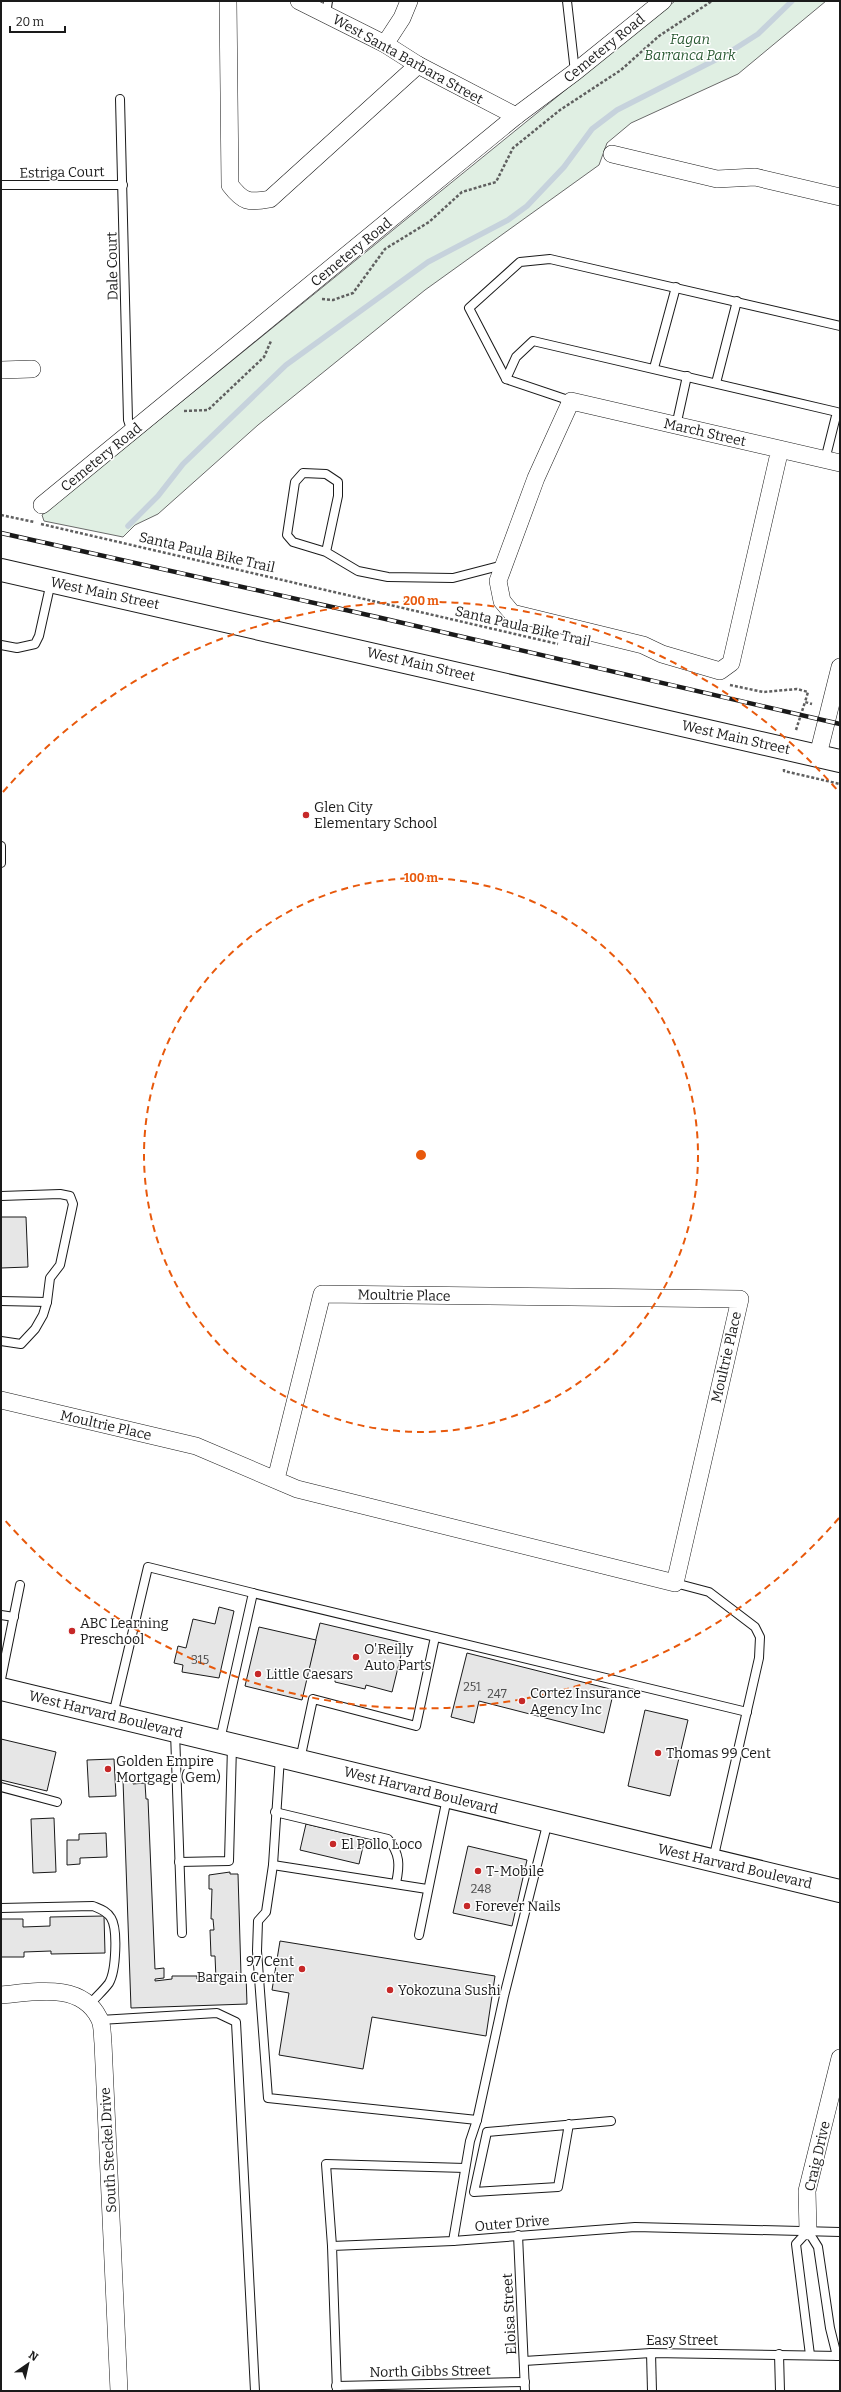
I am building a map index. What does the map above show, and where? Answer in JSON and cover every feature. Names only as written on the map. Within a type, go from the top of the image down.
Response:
[{"type":"street","points":[[228,1],[230,185],[239,198],[252,203],[270,199],[418,65]]},
{"type":"street","name":"West Santa Barbara Street","points":[[299,1],[327,8],[418,65],[516,116]]},
{"type":"street","points":[[385,44],[402,18],[409,1]]},
{"type":"street","name":"Cemetery Road","points":[[42,505],[516,116],[575,72],[663,1]]},
{"type":"street","points":[[612,154],[717,178],[755,177],[840,197]]},
{"type":"street","points":[[1,370],[32,370]]},
{"type":"street","points":[[571,401],[536,478],[498,582],[502,601],[512,613],[643,645],[662,654],[720,671],[725,669],[731,663],[780,449]]},
{"type":"street","name":"March Street","points":[[571,401],[832,461]]},
{"type":"street","name":"West Main Street","points":[[1,570],[840,761]]},
{"type":"street","points":[[818,755],[839,674]]},
{"type":"street","name":"Moultrie Place","points":[[1,1400],[196,1446],[297,1489],[675,1583],[740,1299],[322,1294],[276,1479]]},
{"type":"street","name":"West Harvard Boulevard","points":[[1,1689],[840,1891]]},
{"type":"street","name":"South Steckel Drive","points":[[1,1995],[45,1992],[73,1994],[90,2004],[100,2020],[103,2043],[119,2391]]},
{"type":"street","name":"Craig Drive","points":[[808,2231],[807,2192],[840,2058]]},
{"type":"lane","points":[[567,1],[575,72]]},
{"type":"lane","name":"Dale Court","points":[[120,99],[128,420],[132,432]]},
{"type":"lane","name":"Estriga Court","points":[[1,185],[123,185]]},
{"type":"lane","points":[[571,401],[506,379],[469,308],[520,262],[550,259],[840,326]]},
{"type":"lane","points":[[654,368],[676,287]]},
{"type":"lane","points":[[716,383],[737,301]]},
{"type":"lane","points":[[506,379],[516,357],[533,341],[654,368],[837,412],[832,461]]},
{"type":"lane","points":[[676,426],[687,376]]},
{"type":"lane","points":[[326,552],[338,496],[338,482],[326,474],[303,473],[295,482],[287,535],[293,542],[326,552],[358,571],[388,577],[453,578],[504,565]]},
{"type":"lane","points":[[1,645],[17,648],[35,644],[39,636],[52,581]]},
{"type":"lane","points":[[1,846],[1,863]]},
{"type":"lane","points":[[1,1196],[70,1196],[73,1204],[60,1265],[50,1278],[47,1302],[35,1329],[21,1344],[1,1341]]},
{"type":"lane","points":[[1,1301],[47,1302]]},
{"type":"lane","points":[[113,1715],[148,1567],[747,1712]]},
{"type":"lane","points":[[675,1583],[709,1592],[755,1627],[760,1637],[761,1646],[747,1712],[712,1861]]},
{"type":"lane","points":[[1,1679],[20,1585]]},
{"type":"lane","points":[[179,1862],[229,1861],[226,1743],[253,1593]]},
{"type":"lane","points":[[1,1615],[14,1617]]},
{"type":"lane","points":[[435,1637],[416,1726],[313,1699],[290,1758],[275,1812],[273,1865],[266,1912],[258,1921],[257,1951],[268,2098],[477,2120]]},
{"type":"lane","points":[[174,1731],[182,1933]]},
{"type":"lane","points":[[1,1788],[57,1802]]},
{"type":"lane","points":[[419,1935],[427,1889],[447,1797]]},
{"type":"lane","points":[[275,1812],[388,1839],[398,1855],[400,1867],[396,1883]]},
{"type":"lane","points":[[453,2241],[470,2141],[477,2120],[504,1996],[548,1820]]},
{"type":"lane","points":[[273,1865],[427,1889]]},
{"type":"lane","points":[[1,1905],[1,1908],[93,1906],[105,1911],[112,1919],[115,1944],[113,1968],[109,1982],[90,2004]]},
{"type":"lane","points":[[100,2020],[217,2014],[236,2022],[255,2391]]},
{"type":"lane","points":[[569,2124],[558,2187],[474,2192],[487,2132],[569,2124],[610,2121]]},
{"type":"lane","points":[[337,2388],[332,2246],[326,2164],[465,2168]]},
{"type":"lane","name":"Outer Drive","points":[[332,2246],[453,2241],[518,2235],[635,2228],[840,2232]]},
{"type":"lane","points":[[808,2231],[796,2244],[810,2355]]},
{"type":"lane","name":"Craig Drive","points":[[808,2231],[818,2247],[830,2328],[839,2356]]},
{"type":"lane","name":"Eloisa Street","points":[[518,2235],[525,2391]]},
{"type":"lane","points":[[651,2352],[652,2391]]},
{"type":"lane","name":"Easy Street","points":[[524,2361],[651,2352],[839,2356]]},
{"type":"lane","points":[[779,2354],[780,2391]]},
{"type":"lane","name":"North Gibbs Street","points":[[337,2388],[525,2382]]},
{"type":"path","points":[[317,299],[333,300],[353,292],[385,249],[429,222],[462,192],[496,182],[513,148],[560,110],[621,70],[659,36],[712,1]]},
{"type":"path","points":[[155,413],[208,410],[264,358],[274,334]]},
{"type":"path","name":"Santa Paula Bike Trail","points":[[1,515],[561,645]]},
{"type":"path","points":[[724,683],[763,692],[797,689],[808,692],[805,702],[830,708]]},
{"type":"green space","name":"Fagan Barranca Park","points":[[675,1],[826,1],[738,74],[631,123],[607,143],[599,165],[425,290],[258,425],[158,514],[135,525],[123,537],[44,521],[42,515]]},
{"type":"building","points":[[1,1217],[26,1217],[28,1267],[1,1268]]},
{"type":"building","points":[[219,1607],[234,1611],[219,1678],[182,1672],[183,1665],[174,1663],[178,1646],[186,1648],[193,1619],[215,1624]]},
{"type":"building","name":"O'Reilly Auto Parts","points":[[320,1623],[404,1643],[392,1692],[366,1685],[365,1689],[335,1682],[335,1678],[308,1671]]},
{"type":"building","points":[[259,1627],[316,1640],[302,1700],[245,1686]]},
{"type":"building","points":[[467,1653],[614,1690],[604,1733],[479,1701],[474,1723],[451,1717]]},
{"type":"building","name":"Thomas 99 Cent","points":[[645,1710],[688,1720],[670,1796],[628,1786]]},
{"type":"building","points":[[1,1739],[56,1752],[47,1791],[1,1780]]},
{"type":"building","points":[[114,1759],[116,1796],[89,1797],[87,1760]]},
{"type":"building","points":[[123,1780],[133,1780],[133,1784],[145,1783],[146,1799],[148,1799],[155,1969],[164,1968],[164,1978],[155,1979],[155,1981],[172,1979],[172,1976],[197,1976],[197,1979],[216,1979],[215,1956],[211,1956],[210,1930],[214,1930],[213,1919],[211,1919],[212,1889],[209,1889],[209,1875],[230,1872],[230,1874],[238,1874],[241,1975],[246,1975],[247,2004],[131,2008]]},
{"type":"building","points":[[54,1818],[56,1872],[33,1873],[31,1819]]},
{"type":"building","name":"El Pollo Loco","points":[[306,1824],[365,1838],[359,1864],[300,1850]]},
{"type":"building","points":[[106,1833],[107,1857],[80,1858],[80,1864],[67,1865],[67,1840],[79,1840],[79,1834]]},
{"type":"building","points":[[468,1846],[527,1860],[512,1926],[453,1913]]},
{"type":"building","points":[[104,1916],[105,1953],[51,1954],[51,1951],[24,1952],[24,1957],[1,1957],[1,1919],[23,1919],[23,1927],[50,1926],[50,1917]]},
{"type":"building","points":[[280,1941],[495,1976],[486,2036],[372,2017],[363,2069],[279,2055],[289,1993],[272,1990]]},
{"type":"waterway","points":[[128,526],[158,496],[183,464],[286,365],[428,262],[508,220],[527,206],[564,167],[592,129],[617,110],[725,55],[758,34],[792,1]]},
{"type":"railway","points":[[1,533],[377,617],[840,724]]},
{"type":"place","name":"Glen City Elementary School","points":[[306,815]]},
{"type":"place","name":"ABC Learning Preschool","points":[[72,1631]]},
{"type":"place","name":"O'Reilly Auto Parts","points":[[356,1657]]},
{"type":"place","name":"Little Caesars","points":[[258,1674]]},
{"type":"place","name":"Cortez Insurance Agency Inc","points":[[522,1701]]},
{"type":"place","name":"Thomas 99 Cent","points":[[658,1753]]},
{"type":"place","name":"Golden Empire Mortgage (Gem)","points":[[108,1769]]},
{"type":"place","name":"El Pollo Loco","points":[[333,1844]]},
{"type":"place","name":"T-Mobile","points":[[478,1871]]},
{"type":"place","name":"Forever Nails","points":[[467,1906]]},
{"type":"place","name":"97 Cent Bargain Center","points":[[302,1969]]},
{"type":"place","name":"Yokozuna Sushi","points":[[390,1990]]}]
